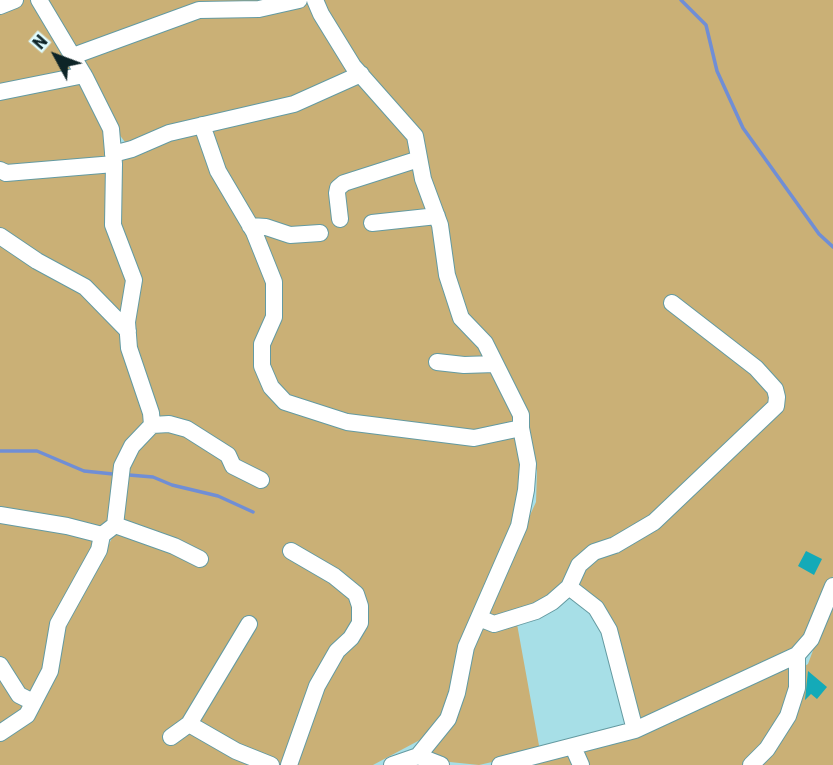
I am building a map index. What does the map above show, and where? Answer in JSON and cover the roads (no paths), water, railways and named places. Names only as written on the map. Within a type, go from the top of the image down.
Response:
[{"type":"street","points":[[0,6],[15,0]]},
{"type":"street","points":[[39,0],[84,75],[111,129],[114,159],[113,225],[134,279],[127,322],[129,348],[151,413],[152,425]]},
{"type":"street","points":[[73,56],[199,10],[259,9],[299,0]]},
{"type":"street","points":[[315,0],[353,66],[415,136],[423,179],[437,216],[447,275],[461,318],[485,344],[521,415],[528,464],[519,526],[466,647],[457,693],[448,719],[418,756],[392,765]]},
{"type":"street","points":[[0,170],[6,173],[114,159],[123,152],[169,133],[294,104],[361,74]]},
{"type":"street","points":[[0,92],[84,75]]},
{"type":"street","points":[[202,125],[218,172],[250,226],[274,282],[274,317],[262,344],[262,366],[271,387],[285,402],[347,422],[474,438],[521,428]]},
{"type":"street","points":[[340,219],[337,193],[344,183],[419,159]]},
{"type":"street","points":[[372,223],[437,216]]},
{"type":"street","points":[[250,226],[266,227],[290,235],[320,233]]},
{"type":"street","points":[[0,236],[85,288],[128,331]]},
{"type":"street","points":[[479,618],[494,624],[536,611],[552,602],[569,587],[579,565],[594,552],[615,545],[654,522],[776,405],[778,397],[775,389],[756,368],[673,303]]},
{"type":"street","points":[[437,362],[495,364]]},
{"type":"street","points":[[0,733],[27,715],[50,671],[58,624],[108,530],[122,466],[132,446],[152,425],[169,424],[187,429],[228,455],[233,466],[261,480]]},
{"type":"street","points":[[0,515],[108,530],[174,546],[200,559]]},
{"type":"street","points":[[289,765],[317,686],[337,651],[351,638],[360,623],[360,606],[356,594],[334,576],[291,551]]},
{"type":"street","points":[[500,765],[635,730],[797,655],[811,639],[833,586]]},
{"type":"street","points":[[569,587],[596,608],[609,630],[635,730]]},
{"type":"street","points":[[171,737],[189,723],[249,624]]},
{"type":"street","points":[[751,765],[767,748],[788,716],[796,688],[797,655]]},
{"type":"street","points":[[0,665],[19,695],[33,702]]},
{"type":"street","points":[[189,723],[236,751],[271,765]]},
{"type":"street","points":[[573,747],[581,765]]},
{"type":"street","points":[[418,756],[441,765]]},
{"type":"waterway","points":[[681,0],[706,25],[717,71],[743,128],[819,234],[833,247]]},
{"type":"waterway","points":[[0,451],[37,451],[84,471],[113,474]]},
{"type":"waterway","points":[[129,475],[153,477],[172,485],[218,496],[253,512]]}]
